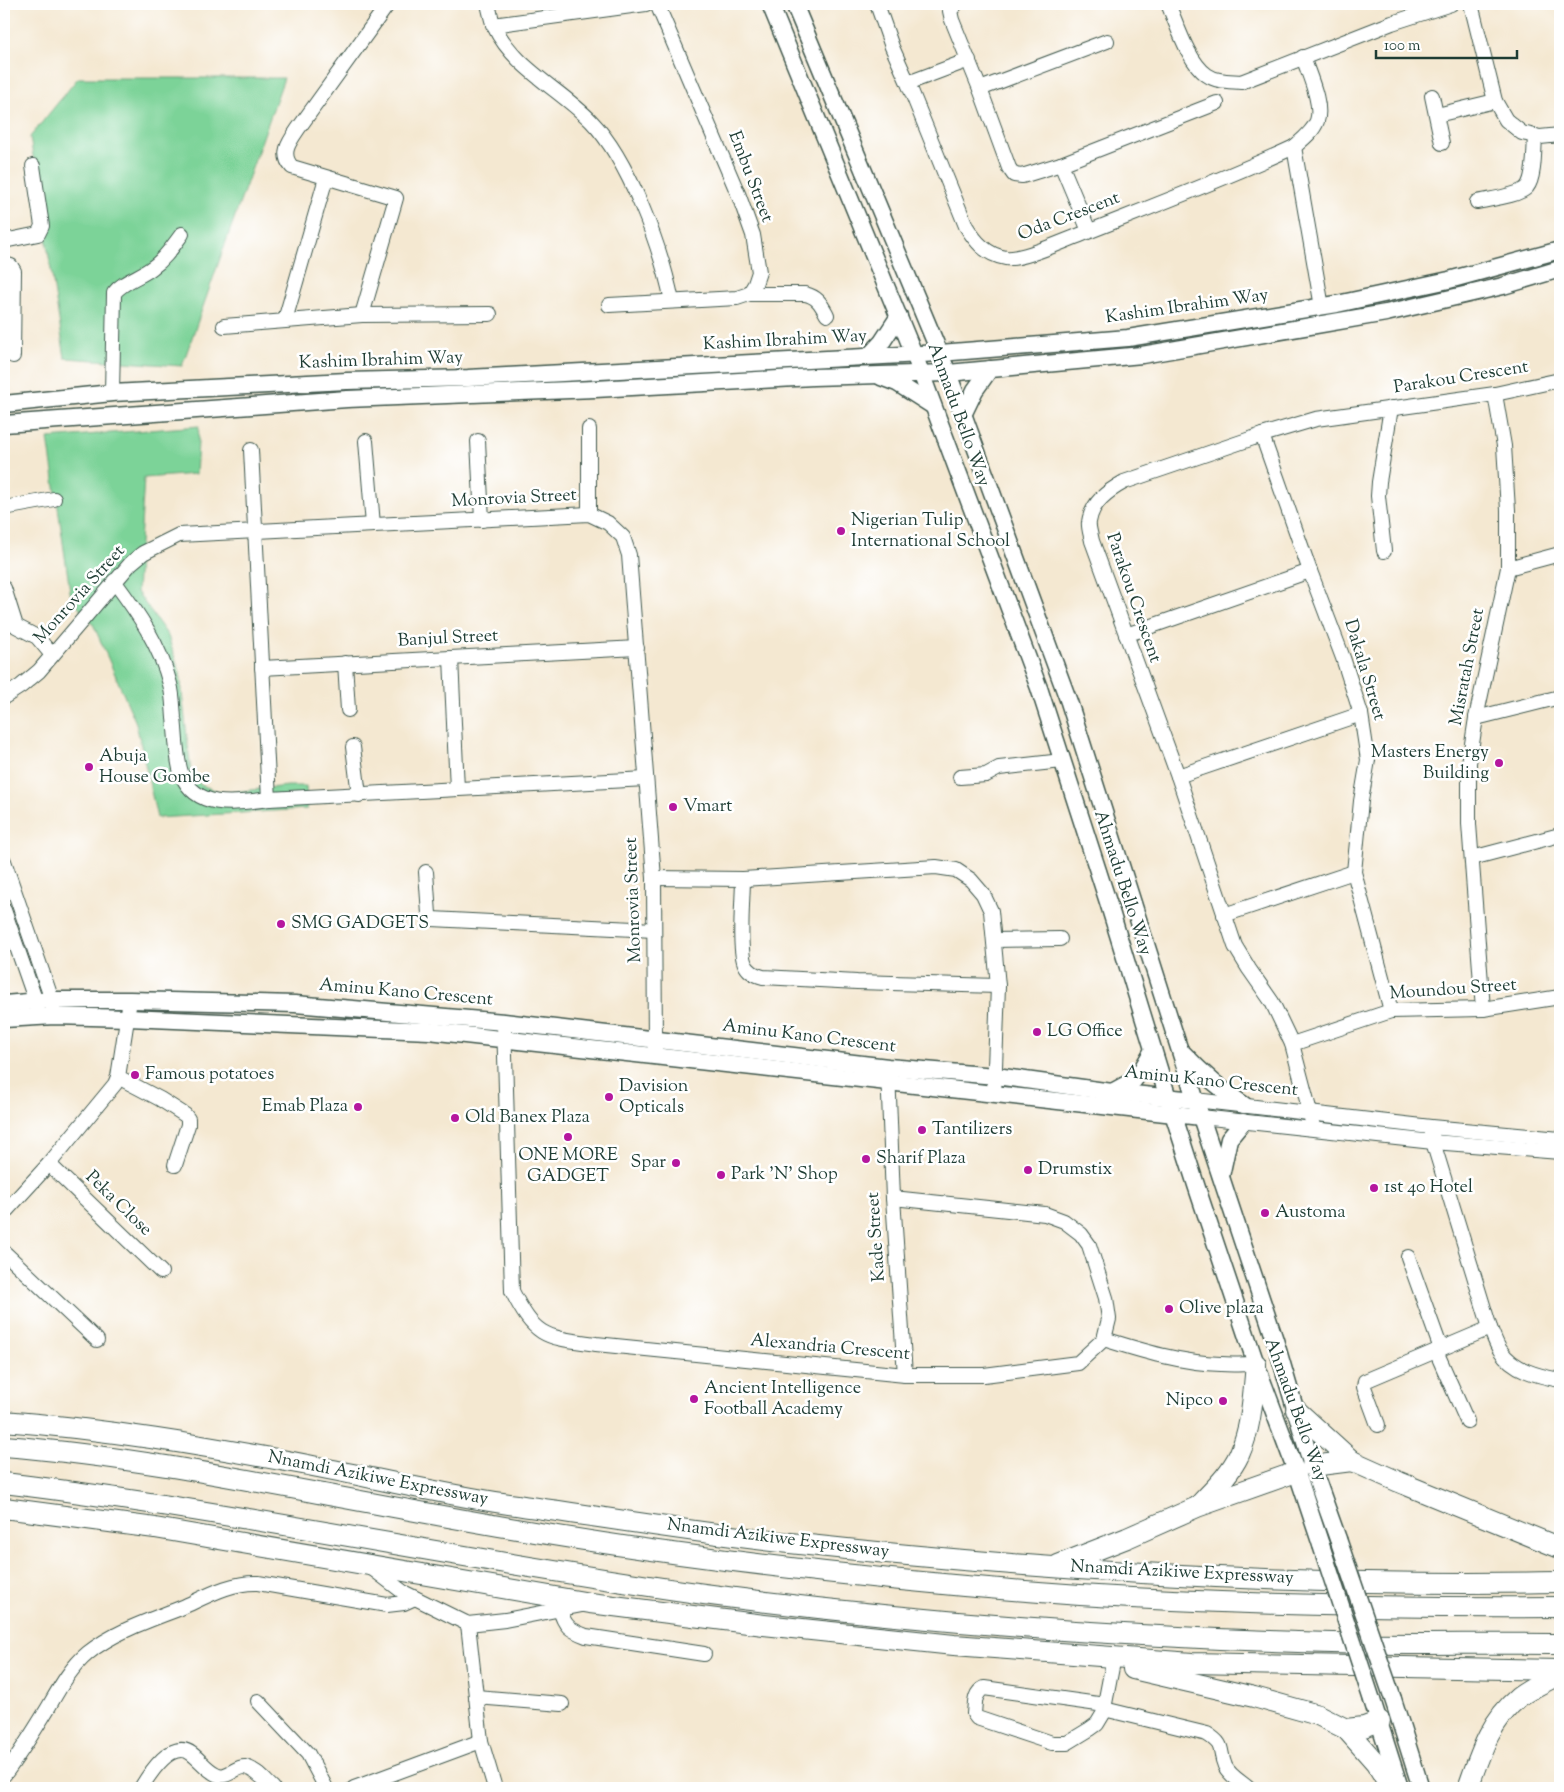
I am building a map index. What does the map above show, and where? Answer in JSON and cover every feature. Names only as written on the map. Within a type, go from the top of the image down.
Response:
[{"type":"highway","points":[[1197,1507],[1221,1482],[1238,1456],[1247,1433],[1253,1404],[1256,1364]]},
{"type":"highway","points":[[1296,1410],[1352,1461],[1560,1548]]},
{"type":"highway","name":"Nnamdi Azikiwe Expressway","points":[[4,1421],[56,1425],[176,1441],[502,1503],[787,1543],[1052,1567],[1206,1576],[1370,1582],[1560,1582]]},
{"type":"highway","name":"Nnamdi Azikiwe Expressway","points":[[4,1446],[167,1465],[564,1537],[682,1554],[911,1581],[1080,1595],[1306,1605],[1442,1608],[1560,1607]]},
{"type":"highway","points":[[1052,1567],[1127,1538],[1197,1507],[1304,1469],[1352,1461]]},
{"type":"highway","points":[[4,1482],[77,1491],[273,1523],[548,1571],[706,1594],[831,1609],[999,1625],[1187,1637],[1335,1643],[1560,1644]]},
{"type":"highway","points":[[77,1491],[155,1528]]},
{"type":"highway","points":[[4,1508],[155,1528],[590,1604],[764,1625],[1107,1660],[1560,1672]]},
{"type":"highway","points":[[682,1554],[692,1551],[764,1547],[787,1543]]},
{"type":"highway","points":[[764,1625],[831,1609]]},
{"type":"highway","points":[[1107,1660],[1130,1668],[1296,1708],[1318,1716],[1346,1729],[1376,1763],[1391,1788]]},
{"type":"highway","points":[[1468,1788],[1486,1738],[1505,1712],[1520,1697],[1560,1672]]},
{"type":"highway","points":[[1346,1729],[1364,1727],[1380,1722]]},
{"type":"main road","name":"Ahmadu Bello Way","points":[[770,4],[914,354],[1039,688],[1108,902],[1168,1098],[1166,1114],[1179,1133],[1256,1364],[1338,1539],[1421,1788]]},
{"type":"main road","name":"Ahmadu Bello Way","points":[[794,4],[948,373],[1069,702],[1195,1100],[1276,1340],[1296,1410],[1304,1469],[1321,1545],[1400,1788]]},
{"type":"main road","name":"Kashim Ibrahim Way","points":[[4,404],[112,393],[347,381],[468,378],[940,353],[1128,338],[1322,307],[1449,280],[1560,250]]},
{"type":"main road","name":"Kashim Ibrahim Way","points":[[4,424],[346,399],[948,373],[1142,356],[1386,313],[1503,286],[1560,269]]},
{"type":"main road","points":[[869,356],[890,332],[899,316]]},
{"type":"main road","points":[[927,323],[950,342],[967,351]]},
{"type":"main road","points":[[963,415],[975,390],[990,369]]},
{"type":"main road","points":[[876,375],[898,384],[933,406]]},
{"type":"main road","name":"Aminu Kano Crescent","points":[[4,1019],[45,1009],[130,1000],[295,1004],[504,1022],[655,1039],[888,1075],[994,1094],[1201,1117]]},
{"type":"main road","name":"Aminu Kano Crescent","points":[[4,1004],[128,1018],[411,1030],[654,1056],[888,1075],[996,1076],[1112,1092],[1195,1100]]},
{"type":"main road","points":[[1179,1049],[1203,1074],[1244,1106]]},
{"type":"main road","points":[[1112,1092],[1134,1080],[1153,1050]]},
{"type":"main road","points":[[1221,1178],[1229,1139],[1243,1122]]},
{"type":"street","points":[[362,315],[396,198],[292,167],[285,155],[286,148],[298,129],[388,4]]},
{"type":"street","points":[[488,4],[493,25],[520,61],[593,122],[612,149],[630,180],[662,265],[672,301]]},
{"type":"street","points":[[493,25],[646,4]]},
{"type":"street","name":"Embu Street","points":[[657,4],[735,186],[753,236],[759,272],[756,284],[749,294]]},
{"type":"street","name":"Oda Crescent","points":[[877,4],[892,47],[966,226],[977,243],[989,252],[1006,258],[1023,256],[1089,231],[1294,147],[1307,136],[1317,121],[1318,107],[1315,93],[1303,57]]},
{"type":"street","points":[[956,4],[950,11],[952,20],[1009,168],[1014,175],[1022,176],[1060,164],[1217,104]]},
{"type":"street","points":[[1168,4],[1193,61],[1207,75],[1222,81],[1241,82],[1392,23],[1451,4]]},
{"type":"street","points":[[1471,4],[1495,101],[1506,120],[1522,133],[1540,137],[1560,135]]},
{"type":"street","points":[[980,89],[1107,41]]},
{"type":"street","points":[[908,83],[969,60]]},
{"type":"street","points":[[1432,96],[1442,143]]},
{"type":"street","points":[[1437,115],[1495,101]]},
{"type":"street","points":[[1477,202],[1519,192],[1528,186],[1532,174],[1535,136]]},
{"type":"street","points":[[1294,147],[1322,307]]},
{"type":"street","points":[[1060,164],[1089,231]]},
{"type":"street","points":[[4,241],[40,232],[42,226],[32,166]]},
{"type":"street","points":[[285,320],[326,178]]},
{"type":"street","points":[[112,393],[114,293],[118,287],[153,268],[182,234]]},
{"type":"street","points":[[4,264],[11,266],[14,271],[13,356]]},
{"type":"street","points":[[609,306],[737,298],[749,294],[805,294],[817,299],[827,315]]},
{"type":"street","points":[[224,326],[362,315],[490,314]]},
{"type":"street","name":"Parakou Crescent","points":[[1312,1128],[1310,1112],[1292,1044],[1272,1002],[1235,946],[1178,776],[1092,541],[1088,522],[1095,505],[1108,491],[1124,482],[1262,435],[1316,419],[1495,394],[1560,380]]},
{"type":"street","name":"Misratah Street","points":[[1483,1009],[1469,824],[1469,763],[1476,718],[1508,568],[1508,501],[1504,446],[1495,394]]},
{"type":"street","points":[[1384,551],[1378,496],[1391,408]]},
{"type":"street","points":[[589,429],[589,514]]},
{"type":"street","name":"Dakala Street","points":[[1262,435],[1310,572],[1343,658],[1361,714],[1368,760],[1361,801],[1354,872],[1391,1011]]},
{"type":"street","points":[[366,441],[374,525]]},
{"type":"street","points":[[478,442],[482,520]]},
{"type":"street","points":[[250,450],[269,799]]},
{"type":"street","points":[[4,508],[54,498]]},
{"type":"street","name":"Monrovia Street","points":[[4,697],[22,686],[39,670],[114,581],[143,553],[179,535],[589,514],[608,523],[623,536],[630,555],[654,878],[654,1056]]},
{"type":"street","points":[[1508,568],[1560,554]]},
{"type":"street","points":[[1126,635],[1310,572]]},
{"type":"street","points":[[114,581],[156,644],[163,660],[171,687],[181,774],[189,787],[203,798],[216,802],[235,803],[269,799],[646,780]]},
{"type":"street","points":[[4,588],[16,626],[37,637],[52,654]]},
{"type":"street","name":"Banjul Street","points":[[262,668],[636,648]]},
{"type":"street","points":[[451,658],[457,790]]},
{"type":"street","points":[[345,664],[348,710]]},
{"type":"street","points":[[1476,718],[1560,697]]},
{"type":"street","points":[[1178,776],[1361,714]]},
{"type":"street","points":[[353,747],[359,795]]},
{"type":"street","points":[[960,777],[986,775],[999,768],[1062,761]]},
{"type":"street","points":[[1472,858],[1560,835]]},
{"type":"street","points":[[4,861],[45,1009]]},
{"type":"street","points":[[654,878],[743,879],[936,867],[956,870],[971,880],[983,894],[991,912],[998,986],[994,1094]]},
{"type":"street","points":[[426,872],[429,914],[432,918],[654,930]]},
{"type":"street","points":[[1224,915],[1354,872]]},
{"type":"street","points":[[743,879],[741,949],[746,966],[757,975],[763,977],[857,982],[998,986]]},
{"type":"street","points":[[4,910],[45,1009]]},
{"type":"street","points":[[994,940],[1060,938]]},
{"type":"street","name":"Moundou Street","points":[[1292,1044],[1391,1011],[1483,1009],[1560,997]]},
{"type":"street","points":[[4,1213],[49,1164],[115,1084],[118,1077],[130,1000]]},
{"type":"street","name":"Alexandria Crescent","points":[[504,1022],[512,1291],[523,1314],[533,1326],[544,1334],[556,1338],[596,1344],[905,1375],[984,1375],[1078,1363],[1104,1339]]},
{"type":"street","name":"Kade Street","points":[[888,1075],[893,1198],[905,1375]]},
{"type":"street","points":[[118,1077],[186,1115],[188,1125],[175,1165]]},
{"type":"street","name":"Aminu Kano Crescent","points":[[1195,1100],[1431,1127],[1560,1139]]},
{"type":"street","points":[[1201,1117],[1433,1142],[1560,1152]]},
{"type":"street","points":[[1431,1127],[1433,1142],[1490,1328],[1499,1349],[1510,1362],[1521,1369],[1560,1380]]},
{"type":"street","name":"Peka Close","points":[[49,1164],[161,1272]]},
{"type":"street","points":[[893,1198],[1045,1214],[1064,1221],[1081,1234],[1090,1245],[1106,1298],[1110,1319],[1104,1339],[1142,1351],[1190,1360],[1220,1364],[1256,1364]]},
{"type":"street","points":[[4,1252],[97,1340]]},
{"type":"street","points":[[1408,1257],[1439,1350],[1467,1421]]},
{"type":"street","points":[[1378,1425],[1364,1387],[1364,1382],[1490,1328]]},
{"type":"street","points":[[366,1564],[390,1583],[415,1598],[468,1624],[505,1620],[590,1604]]},
{"type":"street","points":[[4,1775],[25,1746],[77,1664],[96,1647],[136,1626],[223,1589],[248,1582],[387,1605],[404,1603],[415,1598]]},
{"type":"street","points":[[560,1609],[563,1621],[569,1628],[586,1636],[704,1654]]},
{"type":"street","points":[[468,1624],[481,1741],[494,1788]]},
{"type":"street","points":[[1107,1660],[1105,1707],[1103,1714],[1097,1724],[1067,1743],[1059,1744],[977,1718],[974,1714],[976,1696],[979,1690],[984,1688],[1105,1707],[1207,1734],[1217,1740],[1222,1749],[1226,1767],[1248,1788]]},
{"type":"street","points":[[476,1697],[562,1704]]},
{"type":"street","points":[[258,1701],[308,1754],[326,1788]]},
{"type":"street","points":[[354,1788],[481,1741]]},
{"type":"street","points":[[141,1788],[166,1756],[177,1750],[182,1750],[190,1752],[217,1775],[224,1776],[239,1768],[246,1768],[253,1771],[273,1788]]},
{"type":"green space","points":[[78,78],[284,78],[182,366],[65,358],[30,137]]},
{"type":"green space","points":[[199,426],[196,474],[144,478],[137,592],[168,636],[180,674],[191,773],[201,785],[223,793],[288,786],[306,786],[307,809],[157,818],[136,723],[94,626],[71,598],[48,438]]},
{"type":"place","name":"Nigerian Tulip International School","points":[[841,531]]},
{"type":"place","name":"Masters Energy Building","points":[[1499,763]]},
{"type":"place","name":"Abuja House Gombe","points":[[89,767]]},
{"type":"place","name":"Vmart","points":[[673,807]]},
{"type":"place","name":"SMG GADGETS","points":[[281,924]]},
{"type":"place","name":"LG Office","points":[[1037,1032]]},
{"type":"place","name":"Famous potatoes","points":[[135,1075]]},
{"type":"place","name":"Davision Opticals","points":[[609,1097]]},
{"type":"place","name":"Emab Plaza","points":[[358,1107]]},
{"type":"place","name":"Old Banex Plaza","points":[[455,1118]]},
{"type":"place","name":"Tantilizers","points":[[922,1130]]},
{"type":"place","name":"ONE MORE GADGET","points":[[568,1137]]},
{"type":"place","name":"Sharif Plaza","points":[[866,1159]]},
{"type":"place","name":"Spar","points":[[676,1163]]},
{"type":"place","name":"Drumstix","points":[[1028,1170]]},
{"type":"place","name":"Park 'N' Shop","points":[[721,1175]]},
{"type":"place","name":"1st 40 Hotel","points":[[1374,1188]]},
{"type":"place","name":"Austoma","points":[[1265,1213]]},
{"type":"place","name":"Olive plaza","points":[[1169,1309]]},
{"type":"place","name":"Ancient Intelligence Football Academy","points":[[694,1399]]},
{"type":"place","name":"Nipco","points":[[1223,1401]]}]
